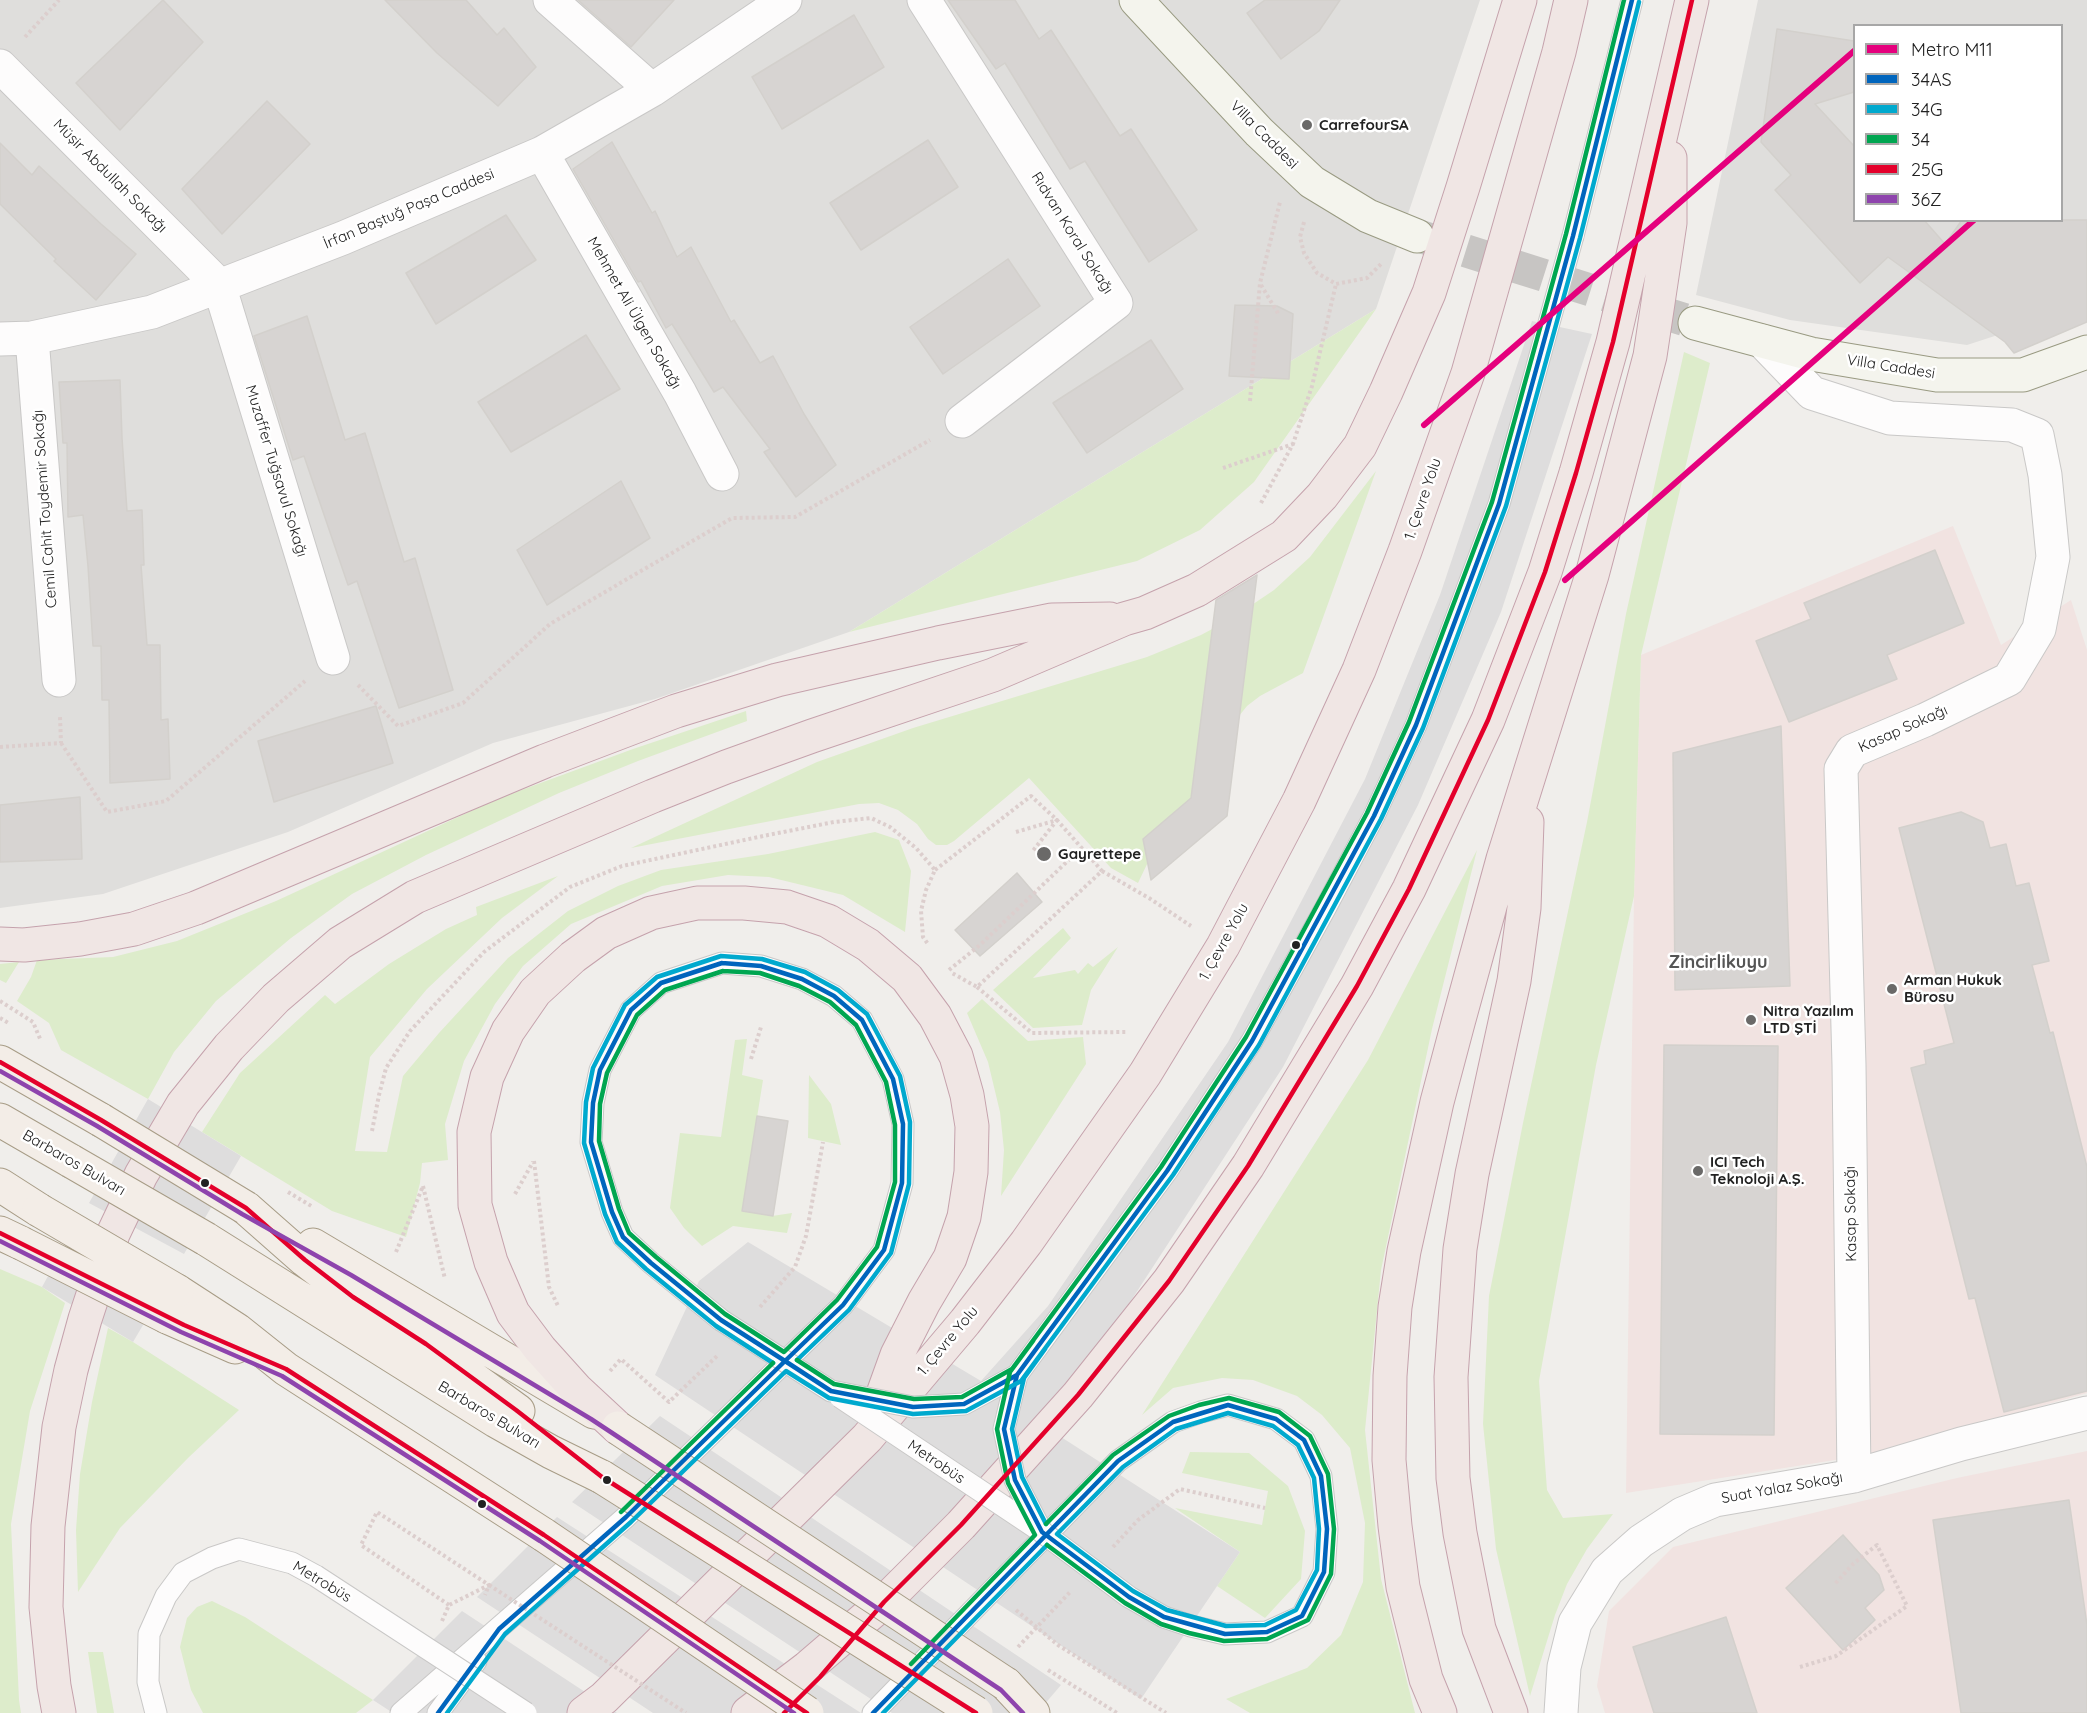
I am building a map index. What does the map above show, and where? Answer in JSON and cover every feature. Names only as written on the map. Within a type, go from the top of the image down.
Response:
[{"type":"highway","points":[[59,1713],[46,1607],[48,1526],[59,1427],[85,1318],[113,1234],[141,1175],[183,1104],[229,1047],[276,998],[340,943],[415,897],[726,767],[993,675],[1124,619],[1145,613],[1197,590],[1284,536],[1322,496],[1360,446],[1429,293],[1520,0]]},
{"type":"highway","name":"1. Çevre Yolu","points":[[584,1713],[604,1698],[867,1438],[965,1322],[1026,1243],[1145,1074],[1222,946],[1299,801],[1359,670],[1405,551],[1468,373],[1556,63],[1571,0]]},
{"type":"highway","points":[[748,1713],[807,1668],[884,1602],[961,1525],[1078,1395],[1169,1281],[1248,1166],[1357,986],[1409,889],[1488,720],[1545,572],[1613,342],[1692,0]]},
{"type":"highway","points":[[1440,1713],[1426,1679],[1403,1587],[1395,1526],[1389,1460],[1390,1376],[1395,1307],[1404,1251],[1440,1091],[1503,859],[1592,574],[1650,356],[1670,223],[1669,104]]},
{"type":"highway","points":[[0,944],[24,945],[80,939],[134,929],[196,908],[545,761],[676,711],[777,680],[938,642],[1052,620],[1124,619]]},
{"type":"highway","points":[[1511,1713],[1479,1629],[1460,1533],[1453,1478],[1451,1377],[1460,1249],[1472,1174],[1514,981],[1524,908],[1528,782]]},
{"type":"highway","points":[[618,1428],[576,1389],[540,1349],[513,1313],[491,1262],[475,1204],[474,1132],[484,1088],[508,1031],[535,992],[573,957],[606,933],[651,913],[698,903],[744,903],[787,907],[828,921],[868,945],[907,978],[935,1016],[956,1056],[967,1095],[972,1126],[971,1161],[964,1216],[950,1258],[897,1355],[867,1438]]},
{"type":"highway","points":[[784,1713],[820,1677],[884,1602]]},
{"type":"main road","name":"Villa Caddesi","points":[[1137,0],[1259,132],[1312,182],[1368,216],[1417,236]]},
{"type":"main road","name":"Villa Caddesi","points":[[1695,323],[1811,354],[1937,375],[2023,375],[2087,352]]},
{"type":"main road","points":[[0,1062],[246,1208],[355,1269],[618,1428],[1006,1684],[1033,1713]]},
{"type":"main road","name":"Barbaros Bulvarı","points":[[0,1120],[206,1239],[496,1421],[602,1477],[976,1713]]},
{"type":"main road","points":[[0,1185],[172,1304]]},
{"type":"main road","points":[[246,1208],[305,1260],[353,1297],[426,1344],[480,1383],[602,1477]]},
{"type":"main road","points":[[11,1238],[237,1330],[286,1369],[544,1535],[807,1713]]},
{"type":"street","points":[[550,0],[652,90]]},
{"type":"street","name":"İrfan Baştuğ Paşa Caddesi","points":[[0,339],[32,338],[152,312],[343,238],[542,153],[652,90],[785,0]]},
{"type":"street","name":"Rıdvan Koral Sokağı","points":[[924,0],[1116,303],[962,422]]},
{"type":"street","name":"Müşir Abdullah Sokağı","points":[[0,66],[219,285]]},
{"type":"street","name":"Mehmet Ali Ülgen Sokağı","points":[[542,153],[680,393],[722,474]]},
{"type":"street","name":"Muzaffer Tuğsavul Sokağı","points":[[219,285],[333,658]]},
{"type":"street","name":"Cemil Cahit Toydemir Sokağı","points":[[32,338],[59,680]]},
{"type":"street","name":"Kasap Sokağı","points":[[1762,341],[1812,393],[1890,418],[2012,425],[2037,435],[2045,475],[2053,557],[2039,629],[2009,679],[1925,720],[1852,751],[1841,769],[1849,1065],[1854,1476]]},
{"type":"street","name":"Suat Yalaz Sokağı","points":[[1561,1713],[1564,1667],[1575,1623],[1608,1571],[1641,1540],[1682,1514],[1715,1500],[1854,1476],[1961,1444],[2087,1413]]},
{"type":"lane","name":"Metrobüs","points":[[1042,1532],[1015,1480],[1004,1429],[1017,1376],[1167,1171],[1252,1041],[1374,816],[1416,725],[1499,504],[1573,236],[1632,0]]},
{"type":"lane","name":"Metrobüs","points":[[401,1713],[626,1516],[834,1313],[884,1250],[902,1183],[903,1124],[894,1079],[862,1020],[834,996],[802,979],[761,966],[722,963],[661,983],[631,1010],[600,1070],[593,1103],[591,1142],[603,1184],[623,1237],[651,1263],[721,1320],[831,1391],[1042,1532],[1129,1597],[1164,1617],[1191,1626],[1225,1634],[1267,1632],[1302,1616],[1323,1572],[1327,1529],[1321,1476],[1304,1440],[1276,1419],[1228,1405],[1173,1422],[1118,1461],[873,1713]]},
{"type":"lane","name":"Metrobüs","points":[[831,1391],[913,1407],[964,1404],[1017,1376]]},
{"type":"lane","name":"Metrobüs","points":[[156,1713],[147,1682],[149,1634],[166,1596],[183,1573],[212,1558],[239,1549],[292,1563],[316,1576],[526,1713]]},
{"type":"lane","name":"Metrobüs","points":[[438,1713],[499,1629]]},
{"type":"path","points":[[22,41],[59,0]]},
{"type":"path","points":[[1250,401],[1260,283],[1281,198]]},
{"type":"path","points":[[1306,213],[1300,237],[1304,253],[1317,273],[1336,284],[1367,278],[1386,259]]},
{"type":"path","points":[[1260,283],[1280,315]]},
{"type":"path","points":[[1312,386],[1336,284]]},
{"type":"path","points":[[59,680],[61,744],[107,812],[166,801],[333,658],[398,726],[463,703],[550,624],[732,518],[795,518],[962,422]]},
{"type":"path","points":[[1223,468],[1293,444]]},
{"type":"path","points":[[0,747],[61,744]]},
{"type":"path","points":[[1016,832],[1057,820],[1032,852]]},
{"type":"path","points":[[948,971],[980,945],[1077,852]]},
{"type":"path","points":[[1102,871],[1149,898],[1222,946]]},
{"type":"path","points":[[977,987],[1032,1034],[1170,1032]]},
{"type":"path","points":[[0,1001],[33,1022],[42,1042]]},
{"type":"path","points":[[751,1059],[761,1028]]},
{"type":"path","points":[[806,1236],[823,1142]]},
{"type":"path","points":[[515,1204],[515,1192],[534,1161],[549,1287],[561,1313]]},
{"type":"path","points":[[395,1256],[423,1185],[441,1260]]},
{"type":"path","points":[[543,1282],[549,1287]]},
{"type":"path","points":[[607,1376],[621,1359],[669,1402]]},
{"type":"path","points":[[1107,1553],[1138,1520],[1180,1489],[1265,1508]]},
{"type":"path","points":[[449,1605],[362,1545],[377,1512],[686,1713]]},
{"type":"path","points":[[1800,1667],[1836,1656],[1907,1606],[1877,1545],[1853,1564],[1834,1585]]},
{"type":"path","points":[[440,1627],[449,1605],[489,1585]]},
{"type":"path","points":[[481,1605],[489,1585]]},
{"type":"path","points":[[1012,1653],[1076,1586]]},
{"type":"path","points":[[1014,1608],[1058,1645],[1166,1713]]},
{"type":"path","points":[[1043,1667],[1117,1713]]},
{"type":"shaded area","points":[[0,0],[1480,0],[1376,309],[849,632],[655,699],[493,743],[288,832],[103,894],[0,908]]},
{"type":"shaded area","points":[[1758,0],[2087,0],[2087,306],[1967,345],[1790,320],[1696,295]]},
{"type":"shaded area","points":[[1953,526],[2001,645],[2071,600],[2087,650],[2087,1393],[1873,1454],[1626,1493],[1634,896],[1641,655]]},
{"type":"shaded area","points":[[2087,1451],[2087,1713],[1605,1713],[1597,1686],[1609,1611],[1673,1547],[1957,1478]]},
{"type":"green space","points":[[1376,309],[1254,482],[1200,530],[1137,561],[849,632]]},
{"type":"green space","points":[[1684,352],[1710,363],[1641,655],[1634,896],[1596,1065],[1539,1381],[1547,1490],[1563,1518],[1613,1514],[1587,1549],[1567,1584],[1530,1696],[1496,1549],[1483,1424],[1489,1296],[1587,822],[1626,614]]},
{"type":"green space","points":[[1376,471],[1303,673],[1260,696],[1247,706],[1235,721],[1204,787],[1160,837],[1138,883],[1111,868],[1029,778],[947,845],[936,845],[928,839],[917,824],[898,810],[879,803],[859,804],[631,848],[817,762],[913,728],[1147,657],[1201,635],[1231,619],[1274,590],[1310,557]]},
{"type":"green space","points":[[746,711],[747,721],[559,793],[426,855],[352,894],[291,938],[216,1001],[174,1052],[148,1099],[61,1050],[49,1023],[17,1001],[31,977],[37,960],[113,957],[177,941],[276,901],[497,799],[633,749]]},
{"type":"green space","points":[[875,832],[899,840],[911,871],[905,932],[843,895],[769,877],[728,875],[662,886],[571,924],[523,966],[495,1004],[464,1061],[445,1124],[448,1160],[422,1163],[420,1183],[406,1237],[332,1211],[202,1132],[240,1073],[325,995],[335,1004],[389,964],[446,929],[477,915],[476,907],[558,876],[502,918],[427,989],[370,1057],[355,1151],[387,1152],[403,1076],[508,958],[568,911],[618,886],[661,870],[768,854]]},
{"type":"green space","points":[[1477,850],[1432,1029],[1381,1270],[1365,1430],[1381,1579],[1415,1713],[1250,1713],[1226,1699],[1307,1668],[1341,1635],[1363,1582],[1365,1523],[1350,1448],[1322,1415],[1297,1396],[1253,1380],[1222,1378],[1173,1388],[1142,1415],[1368,1060]]},
{"type":"green space","points":[[1063,928],[1071,938],[1033,978],[1075,970],[1078,974],[1088,963],[1093,967],[1118,947],[1091,990],[1082,1025],[1033,1028],[993,990]]},
{"type":"green space","points":[[19,962],[6,983],[0,980],[0,964]]},
{"type":"green space","points":[[982,999],[1028,1041],[1083,1037],[1086,1064],[1001,1196],[1004,1150],[1000,1112],[988,1062],[967,1013]]},
{"type":"green space","points":[[747,1039],[742,1075],[763,1080],[742,1211],[772,1216],[792,1213],[787,1233],[733,1226],[702,1246],[684,1228],[670,1208],[680,1133],[721,1137],[735,1040]]},
{"type":"green space","points":[[809,1075],[831,1104],[841,1145],[808,1138]]},
{"type":"green space","points":[[0,1269],[42,1287],[65,1303],[30,1411],[11,1524],[21,1713],[0,1713]]},
{"type":"green space","points":[[108,1328],[239,1410],[188,1458],[120,1528],[78,1592],[76,1530],[80,1474]]},
{"type":"green space","points":[[1190,1452],[1249,1453],[1288,1486],[1305,1531],[1301,1579],[1265,1618],[1217,1586],[1240,1552],[1175,1508],[1262,1525],[1268,1491],[1182,1473]]},
{"type":"green space","points":[[212,1601],[245,1617],[373,1700],[356,1713],[203,1713],[191,1690],[180,1647],[187,1618],[197,1607]]},
{"type":"green space","points":[[88,1652],[103,1652],[114,1713],[97,1713]]},
{"type":"pier","points":[[1532,321],[1592,334],[1501,612],[1418,805],[1283,1067],[1065,1402],[1061,1437],[1240,1552],[1141,1699],[655,1375],[699,1281],[748,1242],[981,1381],[1048,1306],[1228,1042],[1365,779],[1440,595]]},
{"type":"pier","points":[[148,1099],[241,1156],[184,1254],[89,1203]]},
{"type":"pier","points":[[80,1218],[172,1276],[133,1342],[42,1287]]},
{"type":"pier","points":[[660,1416],[1061,1685],[1037,1713],[892,1713],[572,1502]]},
{"type":"pier","points":[[557,1517],[861,1713],[653,1713],[477,1597]]},
{"type":"pier","points":[[462,1611],[617,1713],[393,1713],[373,1700]]},
{"type":"building","points":[[163,0],[203,42],[120,130],[76,83]]},
{"type":"building","points":[[385,0],[466,0],[497,35],[504,28],[536,67],[498,106],[437,53]]},
{"type":"building","points":[[578,0],[674,0],[631,47]]},
{"type":"building","points":[[948,0],[1015,0],[1039,39],[1051,30],[1120,136],[1131,129],[1197,230],[1149,262],[1085,161],[1070,169],[1005,63],[996,69]]},
{"type":"building","points":[[1265,0],[1340,0],[1319,31],[1281,59],[1247,13]]},
{"type":"building","points":[[854,15],[884,67],[782,129],[752,77]]},
{"type":"building","points":[[1777,29],[1853,41],[1853,92],[1815,104],[1853,145],[1853,222],[1926,222],[1945,244],[1961,222],[2087,220],[2087,322],[2014,353],[2005,342],[1888,257],[1860,283],[1775,190],[1791,175],[1761,142]]},
{"type":"building","points":[[267,101],[310,144],[222,234],[182,189]]},
{"type":"building","points":[[928,140],[958,187],[861,250],[830,203]]},
{"type":"building","points":[[612,142],[652,213],[655,211],[677,257],[691,247],[731,322],[734,320],[760,363],[773,356],[804,414],[836,465],[796,497],[764,452],[770,449],[723,387],[714,392],[672,324],[666,328],[641,281],[638,282],[573,169]]},
{"type":"building","points":[[0,143],[32,175],[39,166],[136,254],[96,300],[54,261],[56,259],[0,204]]},
{"type":"building","points":[[506,215],[536,260],[436,324],[406,273]]},
{"type":"building","points":[[1008,259],[1040,306],[943,374],[910,327]]},
{"type":"building","points":[[1235,305],[1277,306],[1293,314],[1289,379],[1229,376]]},
{"type":"building","points":[[307,316],[345,440],[365,433],[404,562],[415,558],[453,690],[399,708],[357,581],[348,585],[304,456],[293,460],[254,336]]},
{"type":"building","points":[[586,335],[620,389],[511,452],[478,402]]},
{"type":"building","points":[[1151,340],[1183,389],[1087,453],[1053,403]]},
{"type":"building","points":[[120,380],[127,511],[142,510],[144,565],[141,565],[147,645],[160,645],[161,720],[168,719],[170,779],[110,783],[109,700],[102,700],[101,646],[93,646],[83,515],[68,517],[67,443],[63,443],[59,382]]},
{"type":"building","points":[[621,481],[650,538],[547,605],[517,550]]},
{"type":"building","points":[[1935,550],[1964,623],[1887,655],[1897,679],[1789,722],[1756,641],[1811,619],[1804,603]]},
{"type":"building","points":[[1257,575],[1227,816],[1151,880],[1143,839],[1191,798],[1216,600]]},
{"type":"building","points":[[376,706],[393,763],[274,802],[258,741]]},
{"type":"building","points":[[1781,726],[1790,986],[1675,990],[1673,753]]},
{"type":"building","points":[[80,797],[82,859],[0,862],[0,805]]},
{"type":"building","points":[[1961,812],[1983,822],[1990,848],[2006,844],[2016,886],[2029,883],[2049,961],[2032,965],[2050,1033],[2053,1032],[2087,1167],[2087,1391],[2004,1412],[1975,1298],[1969,1299],[1911,1068],[1926,1064],[1924,1051],[1954,1043],[1899,828]]},
{"type":"building","points":[[1017,873],[1042,902],[980,956],[955,930]]},
{"type":"building","points":[[1664,1045],[1778,1046],[1774,1435],[1660,1434]]},
{"type":"building","points":[[757,1116],[788,1121],[773,1216],[742,1211]]},
{"type":"building","points":[[2069,1500],[2087,1625],[2087,1713],[1961,1713],[1933,1520]]},
{"type":"building","points":[[1843,1535],[1879,1575],[1884,1590],[1865,1608],[1875,1620],[1843,1650],[1786,1588]]},
{"type":"building","points":[[1726,1617],[1757,1713],[1654,1713],[1633,1647]]},
{"type":"tunnel","points":[[1419,236],[1695,323]]},
{"type":"metro line","name":"M11","points":[[1424,425],[1853,52]]},
{"type":"metro line","name":"M11","points":[[1565,580],[1972,222]]},
{"type":"transit line","name":"34","points":[[797,1360],[834,1384],[914,1399],[962,1397],[1012,1369],[1161,1167],[1246,1037],[1367,813],[1409,722],[1492,502],[1566,234],[1624,0]]},
{"type":"transit line","name":"34AS","points":[[785,1361],[831,1391],[913,1407],[964,1404],[1017,1375],[1167,1171],[1252,1041],[1374,816],[1416,725],[1499,504],[1573,236],[1632,0]]},
{"type":"transit line","name":"25G","points":[[784,1713],[820,1677],[884,1602],[961,1525],[1078,1395],[1169,1281],[1248,1166],[1357,986],[1409,889],[1488,720],[1545,572],[1613,342],[1692,0]]},
{"type":"transit line","name":"34G","points":[[447,1713],[505,1634],[631,1522],[786,1371],[829,1398],[913,1414],[966,1411],[1021,1381],[1173,1175],[1259,1045],[1381,819],[1423,728],[1506,506],[1580,238],[1639,2]]},
{"type":"transit line","name":"34G","points":[[773,1363],[716,1326],[646,1269],[617,1242],[605,1214],[584,1143],[586,1102],[593,1068],[625,1005],[657,977],[721,956],[762,959],[805,972],[838,990],[867,1014],[900,1076],[910,1122],[909,1184],[891,1253],[849,1310],[797,1360]]},
{"type":"transit line","name":"34AS","points":[[722,963],[761,966],[802,979],[834,996],[862,1020],[893,1079],[903,1124],[902,1183],[884,1250],[843,1305],[785,1361],[721,1320],[623,1237],[612,1212],[591,1142],[593,1103],[600,1070],[631,1010],[661,983],[722,963]]},
{"type":"transit line","name":"34","points":[[723,971],[760,973],[799,986],[830,1002],[856,1025],[886,1082],[895,1125],[895,1182],[877,1247],[837,1300],[784,1352],[725,1314],[629,1233],[619,1209],[599,1141],[600,1104],[607,1073],[637,1015],[665,990],[723,971]]},
{"type":"transit line","name":"25G","points":[[0,1062],[246,1208],[305,1260],[353,1297],[426,1344],[602,1477],[976,1713]]},
{"type":"transit line","name":"36Z","points":[[0,1071],[97,1126],[242,1214],[351,1275],[591,1419],[1001,1690],[1023,1713]]},
{"type":"transit line","name":"25G","points":[[0,1233],[184,1325],[286,1369],[544,1535],[807,1713]]},
{"type":"transit line","name":"36Z","points":[[0,1241],[181,1332],[282,1376],[540,1541],[794,1713]]},
{"type":"transit line","name":"34","points":[[911,1664],[1035,1535],[1008,1483],[997,1429],[1010,1372],[1033,1341]]},
{"type":"transit line","name":"34AS","points":[[1039,1345],[1017,1375],[1004,1429],[1015,1480],[1042,1532],[1046,1535]]},
{"type":"transit line","name":"34G","points":[[1045,1349],[1024,1378],[1012,1429],[1022,1477],[1046,1524]]},
{"type":"transit line","name":"34AS","points":[[438,1713],[499,1629],[626,1517],[785,1361]]},
{"type":"transit line","name":"34","points":[[621,1512],[773,1363]]},
{"type":"transit line","name":"34","points":[[1046,1524],[1113,1455],[1169,1416],[1199,1405],[1229,1398],[1279,1412],[1310,1436],[1328,1474],[1334,1529],[1331,1574],[1308,1620],[1267,1639],[1224,1641],[1161,1624],[1125,1603],[1047,1545]]},
{"type":"transit line","name":"34AS","points":[[1228,1405],[1276,1419],[1304,1440],[1321,1476],[1327,1529],[1324,1572],[1302,1616],[1267,1632],[1225,1634],[1164,1617],[1129,1597],[1046,1535],[1118,1461],[1173,1422],[1228,1405]]},
{"type":"transit line","name":"34G","points":[[1228,1413],[1273,1426],[1298,1445],[1314,1478],[1319,1529],[1317,1570],[1296,1610],[1265,1625],[1226,1626],[1167,1610],[1133,1591],[1057,1534],[1123,1467],[1176,1429],[1228,1413]]},
{"type":"transit line","name":"34AS","points":[[873,1713],[1046,1535]]},
{"type":"transit line","name":"34G","points":[[883,1713],[1047,1545]]},
{"type":"place","name":"CarrefourSA","points":[[1307,125]]},
{"type":"place","name":"Gayrettepe","points":[[1044,854]]},
{"type":"place","name":"Arman Hukuk Bürosu","points":[[1892,989]]},
{"type":"place","name":"Nitra Yazılım LTD ŞTİ","points":[[1751,1020]]},
{"type":"place","name":"ICI Tech Teknoloji A.Ş.","points":[[1698,1171]]},
{"type":"district","name":"Zincirlikuyu","points":[[1718,963]]}]
